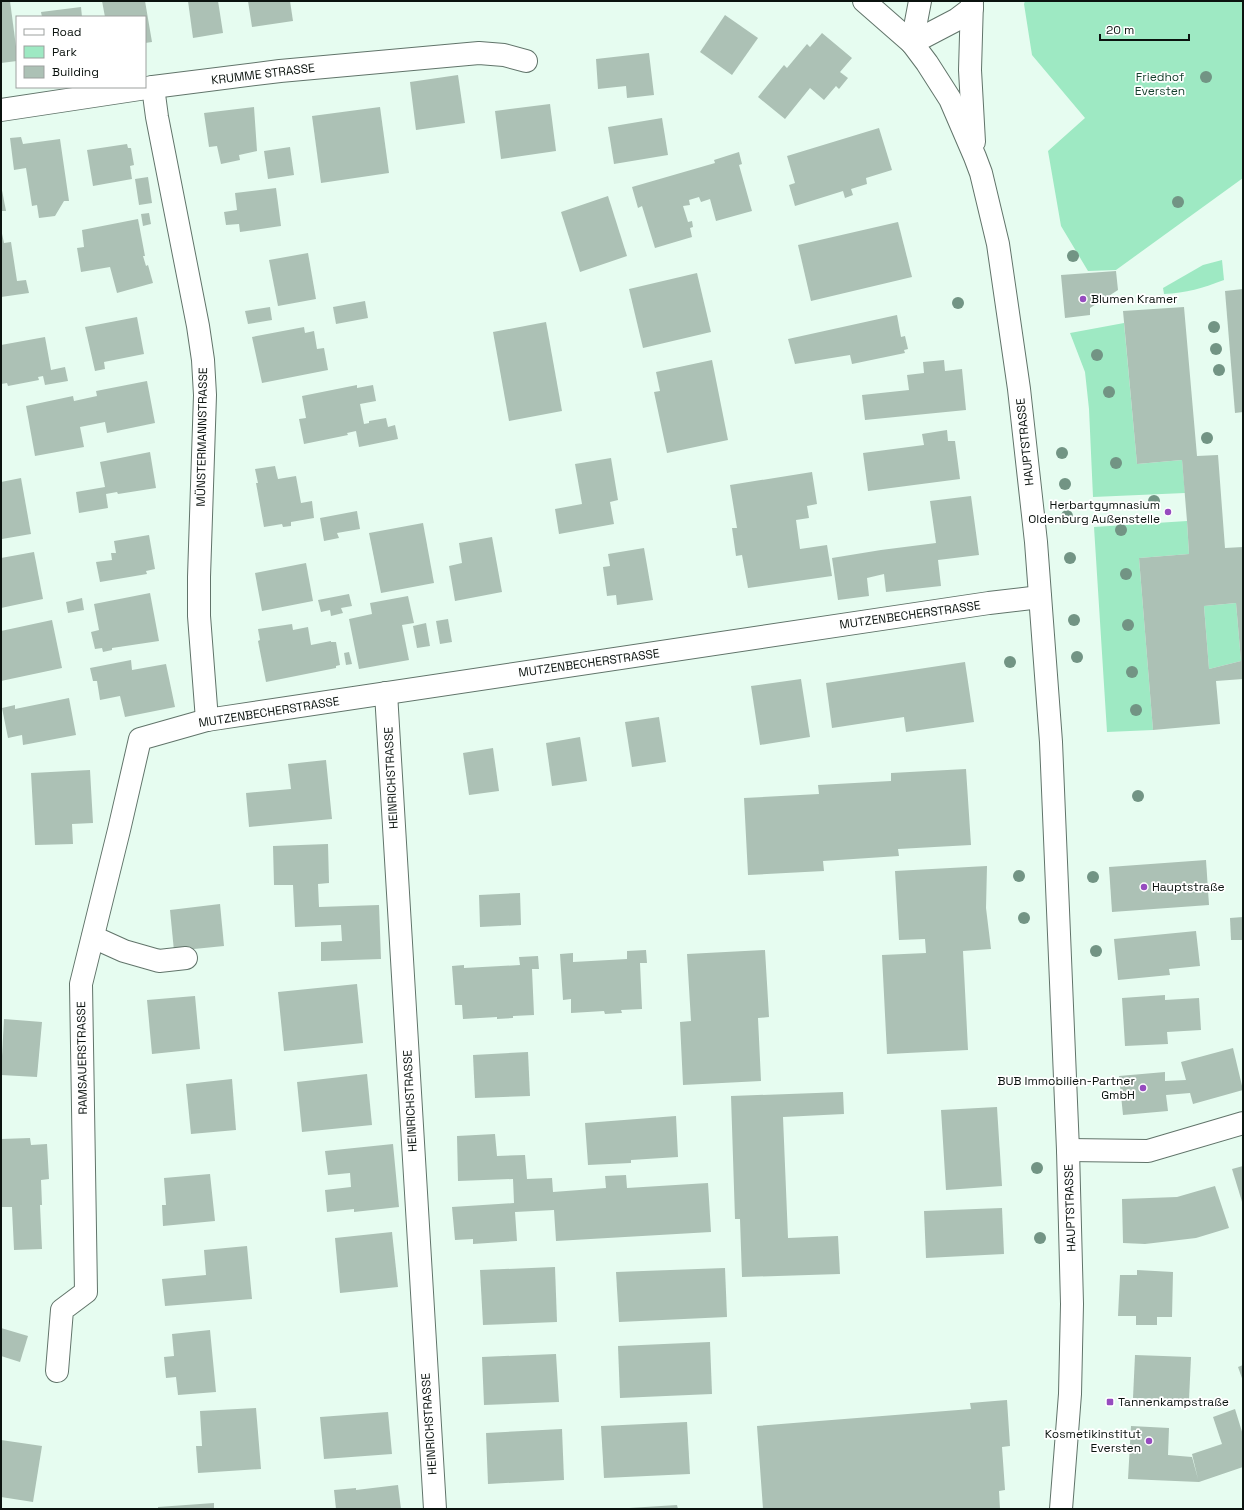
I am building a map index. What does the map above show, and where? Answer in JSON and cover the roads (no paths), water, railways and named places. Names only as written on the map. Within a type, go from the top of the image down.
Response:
[{"type":"street","name":"HAUPTSTRASSE","points":[[864,1],[912,43],[927,63],[950,99],[975,157],[998,244],[1003,270],[1019,389],[1040,597],[1051,742],[1057,857],[1072,1304],[1070,1394],[1062,1509]]},
{"type":"street","points":[[912,43],[920,1]]},
{"type":"street","points":[[912,43],[956,20],[972,5]]},
{"type":"street","points":[[972,5],[970,70],[975,157]]},
{"type":"street","name":"KRUMME STRASSE","points":[[1,110],[153,87],[280,71],[479,53],[504,55],[526,61]]},
{"type":"street","name":"MÜNSTERMANNSTRASSE","points":[[153,87],[198,326],[203,360],[205,395],[199,577],[207,720]]},
{"type":"street","name":"MUTZENBECHERSTRASSE","points":[[140,739],[207,720],[989,603],[1040,597]]},
{"type":"street","name":"HEINRICHSTRASSE","points":[[386,693],[435,1509]]},
{"type":"street","name":"RAMSAUERSTRASSE","points":[[57,1372],[62,1310],[86,1292],[81,984],[120,830],[140,739]]},
{"type":"street","points":[[93,937],[124,951],[159,961],[186,958]]},
{"type":"street","points":[[1068,1150],[1148,1151],[1243,1123]]},
{"type":"place","name":"Blumen Kramer","points":[[1083,299]]},
{"type":"place","name":"Herbartgymnasium Oldenburg Außenstelle","points":[[1168,512]]},
{"type":"place","name":"Hauptstraße","points":[[1144,887]]},
{"type":"place","name":"BUB Immobilien-Partner GmbH","points":[[1143,1088]]},
{"type":"place","name":"Tannenkampstraße","points":[[1110,1402]]},
{"type":"place","name":"Kosmetikinstitut Eversten","points":[[1149,1441]]},
{"type":"park label","name":"Friedhof Eversten","points":[[1160,84]]}]
